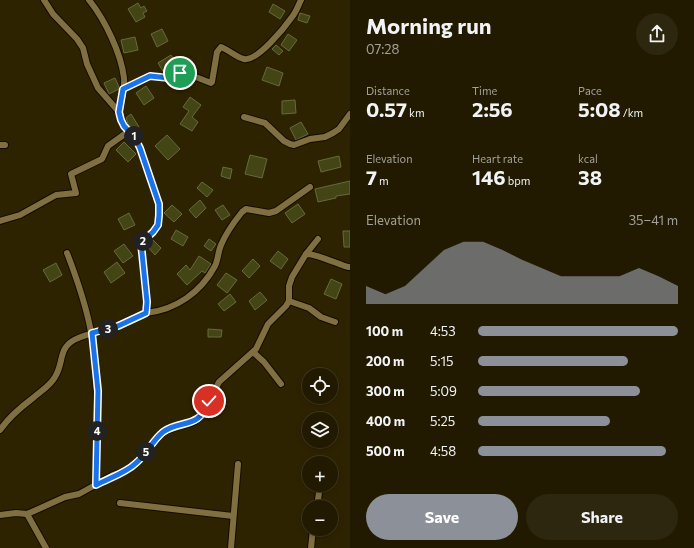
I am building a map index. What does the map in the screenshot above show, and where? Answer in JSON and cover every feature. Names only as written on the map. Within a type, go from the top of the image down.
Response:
[{"type":"street","points":[[44,0],[53,14],[77,39],[83,48],[87,64],[98,88],[119,112],[124,126],[135,138],[140,148],[159,204],[158,225],[141,243],[146,296],[146,313]]},
{"type":"street","points":[[89,0],[100,13],[120,60],[124,79],[119,112]]},
{"type":"street","points":[[123,89],[150,76],[169,78],[183,72],[211,83],[218,49],[221,47],[224,48],[244,59],[254,57],[285,27],[294,15],[301,0]]},
{"type":"street","points":[[244,117],[264,123],[284,141],[294,145],[310,139],[325,137],[333,133],[339,129],[350,114]]},
{"type":"street","points":[[0,221],[20,215],[56,195],[76,193],[71,174],[102,159],[108,146],[129,131]]},
{"type":"street","points":[[0,430],[13,415],[49,385],[56,377],[60,367],[62,352],[67,345],[74,340],[92,333],[118,326],[146,313],[159,312],[172,307],[186,299],[198,289],[216,264],[220,246],[242,212],[246,209],[269,213],[276,211],[310,188]]},
{"type":"street","points":[[0,516],[16,513],[27,514],[65,497],[79,494],[127,470],[135,464],[164,432],[195,421],[206,409],[219,382],[253,352],[261,341],[268,324],[286,306],[289,301],[289,286],[292,277],[306,254],[318,239]]},
{"type":"street","points":[[67,253],[84,300],[92,333],[98,391],[96,485]]},
{"type":"street","points":[[306,254],[310,253],[330,262],[350,267]]},
{"type":"street","points":[[289,301],[309,308],[321,317],[335,322]]},
{"type":"street","points":[[253,352],[264,362],[281,384]]},
{"type":"street","points":[[231,548],[238,464]]},
{"type":"street","points":[[120,503],[233,516]]},
{"type":"street","points":[[27,514],[46,548]]},
{"type":"street","points":[[311,548],[312,536]]},
{"type":"building","points":[[138,3],[141,8],[144,6],[147,11],[143,13],[145,17],[136,22],[128,9]]},
{"type":"building","points":[[273,4],[285,11],[280,19],[269,12]]},
{"type":"building","points":[[300,13],[310,16],[307,23],[298,20]]},
{"type":"building","points":[[162,29],[168,41],[157,47],[151,34]]},
{"type":"building","points":[[288,34],[297,40],[289,51],[281,45]]},
{"type":"building","points":[[135,37],[138,50],[124,53],[121,40]]},
{"type":"building","points":[[276,45],[283,51],[279,55],[272,49]]},
{"type":"building","points":[[171,55],[176,63],[172,66],[173,68],[164,73],[158,63]]},
{"type":"building","points":[[267,67],[283,73],[279,86],[262,80]]},
{"type":"building","points":[[115,78],[119,89],[109,94],[104,83]]},
{"type":"building","points":[[146,86],[154,98],[144,105],[136,93]]},
{"type":"building","points":[[190,97],[201,105],[192,117],[198,122],[192,131],[180,124],[189,111],[183,107]]},
{"type":"building","points":[[295,100],[296,113],[282,114],[282,101]]},
{"type":"building","points":[[131,114],[139,127],[134,130],[128,124],[126,118]]},
{"type":"building","points":[[301,122],[308,134],[296,140],[290,128]]},
{"type":"building","points":[[167,135],[180,149],[168,160],[155,146]]},
{"type":"building","points":[[124,142],[136,154],[128,162],[116,150]]},
{"type":"building","points":[[250,155],[267,159],[262,178],[245,174]]},
{"type":"building","points":[[339,156],[341,167],[321,172],[318,161]]},
{"type":"building","points":[[223,167],[232,169],[230,179],[221,176]]},
{"type":"building","points":[[350,181],[350,194],[336,196],[336,198],[318,202],[315,189]]},
{"type":"building","points":[[202,182],[213,190],[207,197],[197,188]]},
{"type":"building","points":[[200,200],[206,208],[196,218],[189,210]]},
{"type":"building","points":[[298,204],[305,214],[292,223],[285,213]]},
{"type":"building","points":[[172,205],[182,214],[174,222],[164,213]]},
{"type":"building","points":[[223,205],[230,215],[222,220],[215,210]]},
{"type":"building","points":[[129,213],[135,225],[124,230],[118,219]]},
{"type":"building","points":[[176,230],[188,237],[183,246],[171,239]]},
{"type":"building","points":[[343,231],[350,231],[350,247],[344,247]]},
{"type":"building","points":[[209,239],[216,244],[211,251],[204,246]]},
{"type":"building","points":[[153,240],[161,248],[155,255],[147,246]]},
{"type":"building","points":[[124,244],[133,256],[123,263],[114,251]]},
{"type":"building","points":[[278,251],[288,259],[281,269],[270,261]]},
{"type":"building","points":[[199,256],[211,264],[205,273],[202,271],[187,285],[177,274],[186,265],[190,270]]},
{"type":"building","points":[[253,259],[260,266],[249,278],[242,271]]},
{"type":"building","points":[[117,262],[125,273],[111,283],[104,272]]},
{"type":"building","points":[[56,263],[62,275],[50,282],[43,270]]},
{"type":"building","points":[[226,273],[237,280],[227,293],[217,285]]},
{"type":"building","points":[[331,279],[342,284],[336,299],[324,294]]},
{"type":"building","points":[[260,292],[267,300],[255,310],[249,301]]},
{"type":"building","points":[[230,294],[236,302],[224,311],[218,304]]},
{"type":"building","points":[[208,329],[222,330],[221,337],[208,337]]},
{"type":"route","points":[[180,73],[172,78],[150,76],[123,89],[119,112],[121,120],[124,126],[135,138],[140,148],[159,204],[159,215],[158,225],[141,243],[146,286],[146,313],[118,326],[92,333],[98,391],[96,485],[113,475],[127,470],[135,464],[143,457],[149,447],[164,432],[195,421],[206,409],[209,401]]}]
